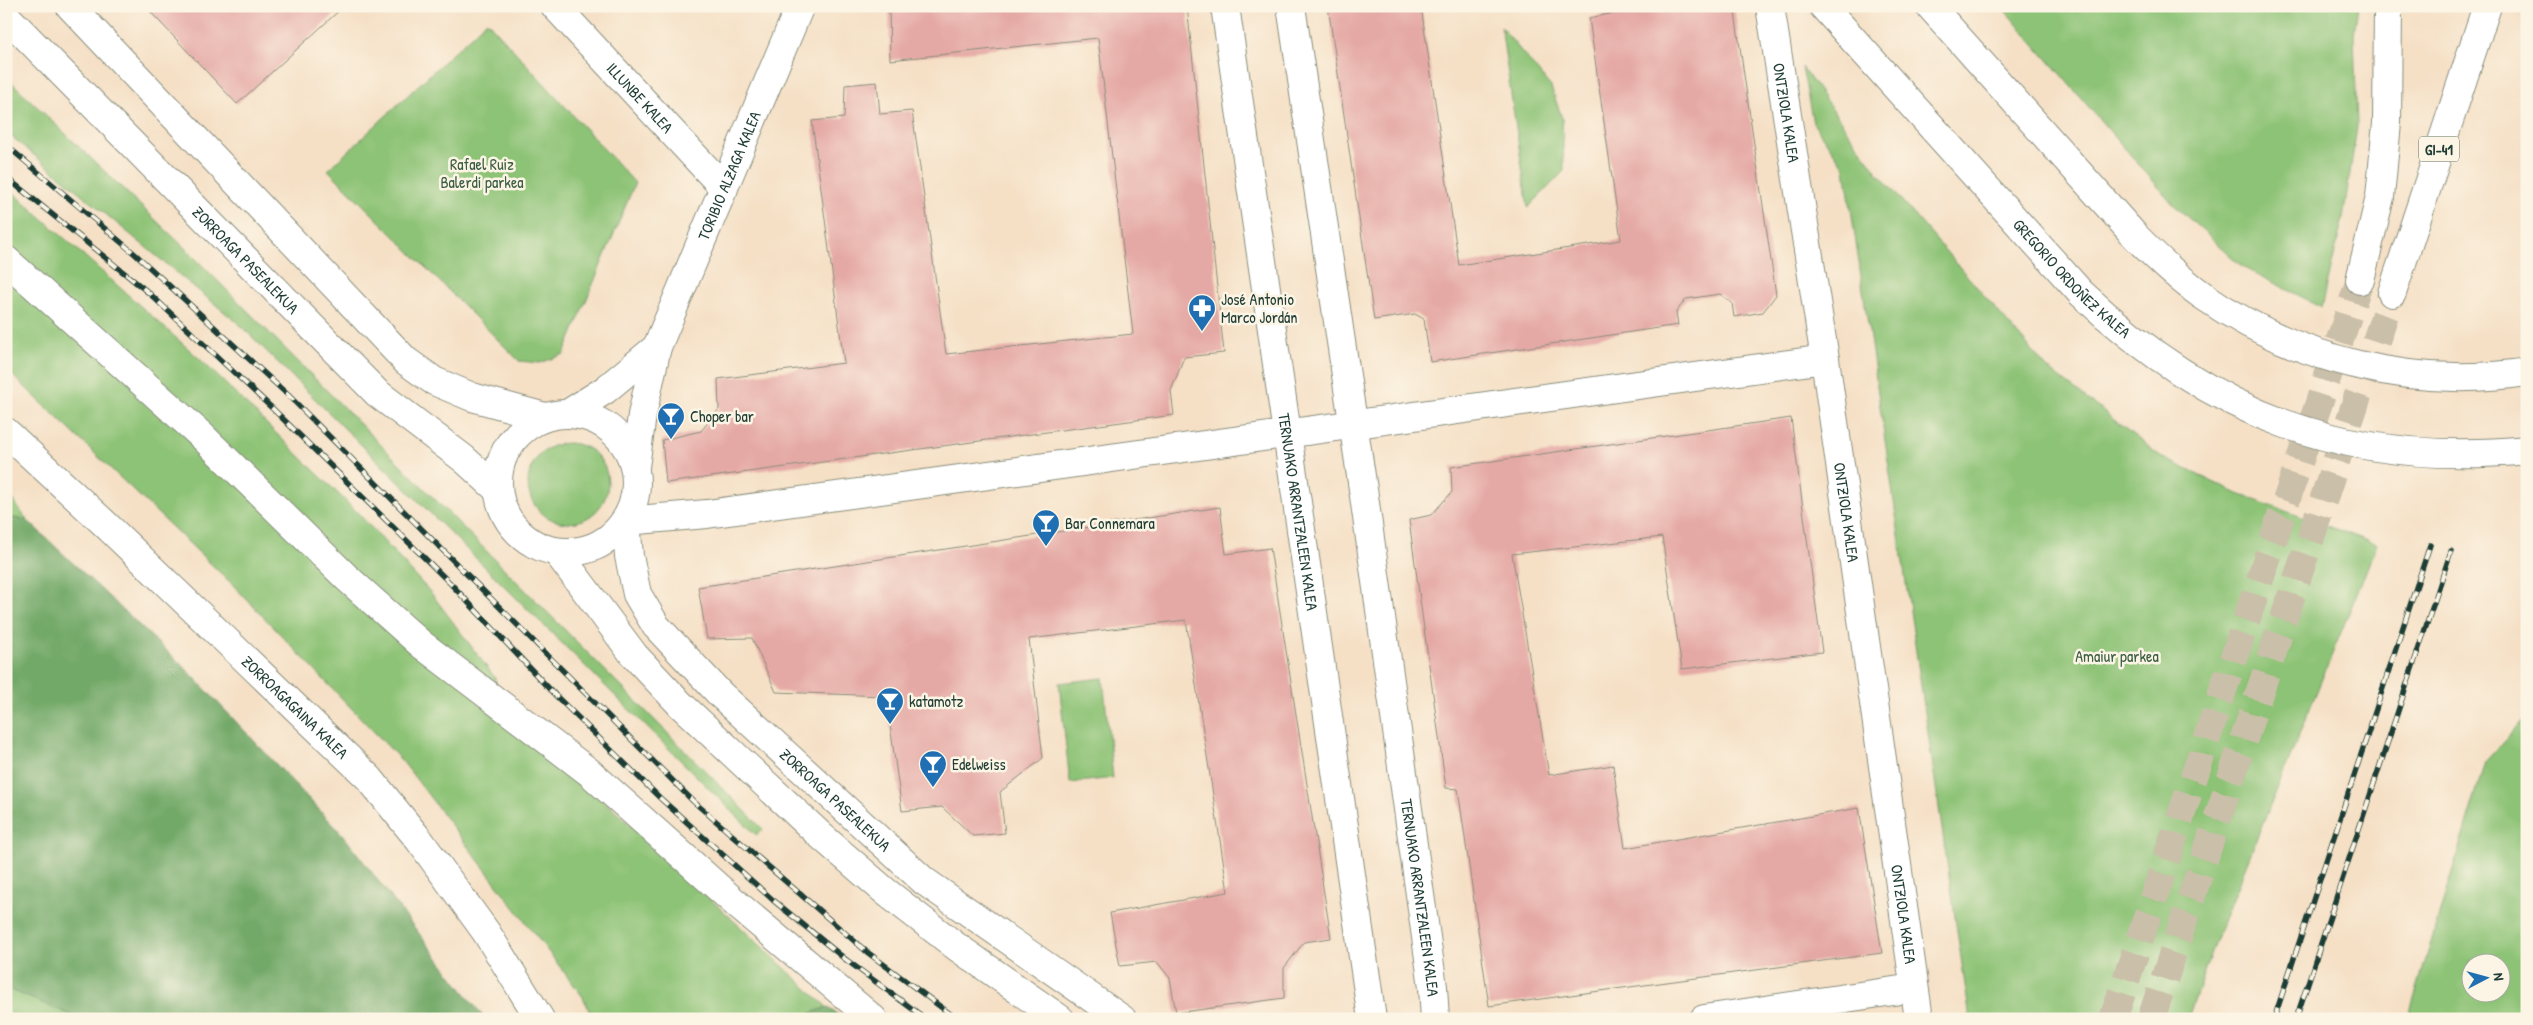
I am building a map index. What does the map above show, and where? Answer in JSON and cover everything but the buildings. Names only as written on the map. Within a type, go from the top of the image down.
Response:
[{"type":"street","points":[[70,6],[406,361],[434,381],[472,397],[557,415],[591,417],[611,429],[626,446],[635,467],[637,486],[634,504],[626,521],[614,536],[596,547],[577,553],[557,552],[535,545],[516,531],[504,512],[498,490],[499,466],[509,445],[524,428],[557,415]]},
{"type":"street","name":"ILLUNBE KALEA","points":[[555,6],[724,188]]},
{"type":"street","name":"TORIBIO ALZAGA KALEA","points":[[635,467],[642,415],[657,347],[800,6]]},
{"type":"street","name":"TERNUAKO ARRANTZALEEN KALEA","points":[[1225,6],[1372,1019]]},
{"type":"street","name":"TERNUAKO ARRANTZALEEN KALEA","points":[[1291,6],[1424,918],[1435,1019]]},
{"type":"street","name":"ONTZIOLA KALEA","points":[[1770,6],[1825,359],[1919,1019]]},
{"type":"street","name":"GREGORIO ORDOÑEZ KALEA","points":[[1823,6],[2081,293],[2118,328],[2159,359],[2201,386],[2247,409],[2294,428],[2341,441],[2389,450],[2437,454],[2486,454],[2527,450]]},
{"type":"street","points":[[1930,6],[2136,238],[2167,267],[2201,294],[2244,321],[2315,353],[2355,365],[2396,373],[2479,377],[2527,372]]},
{"type":"street","points":[[2360,280],[2380,197],[2387,124],[2388,6]]},
{"type":"street","name":"GI-41","points":[[2392,293],[2486,6]]},
{"type":"street","name":"ZORROAGA PASEALEKUA","points":[[6,16],[377,393],[464,459],[498,490]]},
{"type":"street","points":[[6,260],[202,436],[347,578],[421,644],[589,772],[740,908],[873,1019]]},
{"type":"street","name":"TORIBIO ALZAGA KALEA","points":[[557,415],[605,390],[657,347]]},
{"type":"street","points":[[626,521],[707,514],[1825,359]]},
{"type":"street","name":"ZORROAGAGAINA KALEA","points":[[6,432],[104,523],[369,778],[420,841],[486,932],[540,1019]]},
{"type":"street","name":"ZORROAGA PASEALEKUA","points":[[626,521],[637,594],[656,626],[721,694],[924,882],[1122,1019]]},
{"type":"street","points":[[557,552],[599,611],[647,670],[681,705],[812,828],[914,914],[1060,1019]]},
{"type":"street","points":[[1704,1019],[1914,988]]},
{"type":"green space","points":[[2001,6],[2358,6],[2354,35],[2357,127],[2343,218],[2322,307],[2244,268],[2174,205]]},
{"type":"green space","name":"Rafael Ruiz Balerdi parkea","points":[[487,21],[635,183],[564,354],[540,363],[519,361],[328,170]]},
{"type":"green space","points":[[1501,27],[1551,87],[1562,118],[1564,171],[1528,208]]},
{"type":"green space","name":"Amaiur parkea","points":[[1802,67],[1877,172],[2047,368],[2163,458],[2238,494],[2377,544],[2213,946],[2188,1019],[1970,1019],[1845,168],[1813,123]]},
{"type":"green space","points":[[6,77],[187,250],[763,829],[756,835],[239,324],[6,132]]},
{"type":"green space","points":[[6,186],[202,361],[358,513],[431,593],[495,678],[503,724],[587,785],[827,1007],[797,1019],[593,1019],[583,997],[403,762],[232,584],[6,369]]},
{"type":"green space","points":[[568,443],[583,446],[596,455],[605,468],[608,483],[605,498],[596,511],[583,520],[568,523],[553,520],[540,511],[531,498],[528,483],[531,468],[540,455],[553,446]]},
{"type":"green space","points":[[6,490],[27,520],[6,517]]},
{"type":"green space","points":[[6,517],[27,520],[189,672],[343,835],[485,1019],[81,1019],[6,988]]},
{"type":"green space","points":[[1103,678],[1113,778],[1070,783],[1059,683]]},
{"type":"green space","points":[[2527,716],[2527,1019],[2408,1019],[2485,762]]},
{"type":"green space","points":[[6,988],[9,989],[81,1019],[6,1019]]},
{"type":"green space","points":[[827,1007],[844,1019],[797,1019]]},
{"type":"tunnel","points":[[2113,1019],[2360,280]]},
{"type":"tunnel","points":[[2151,1019],[2392,293]]},
{"type":"railway","points":[[6,145],[135,254],[288,395],[694,802],[867,952],[957,1019]]},
{"type":"railway","points":[[6,177],[149,293],[273,409],[452,585],[556,696],[660,798],[773,900],[845,959],[926,1019]]},
{"type":"railway","points":[[2274,1019],[2430,545]]},
{"type":"railway","points":[[2296,1019],[2451,551]]},
{"type":"place","name":"José Antonio Marco Jordán","points":[[1202,332]]},
{"type":"place","name":"Choper bar","points":[[671,440]]},
{"type":"place","name":"Bar Connemara","points":[[1046,547]]},
{"type":"place","name":"katamotz","points":[[890,725]]},
{"type":"place","name":"Edelweiss","points":[[933,788]]}]
